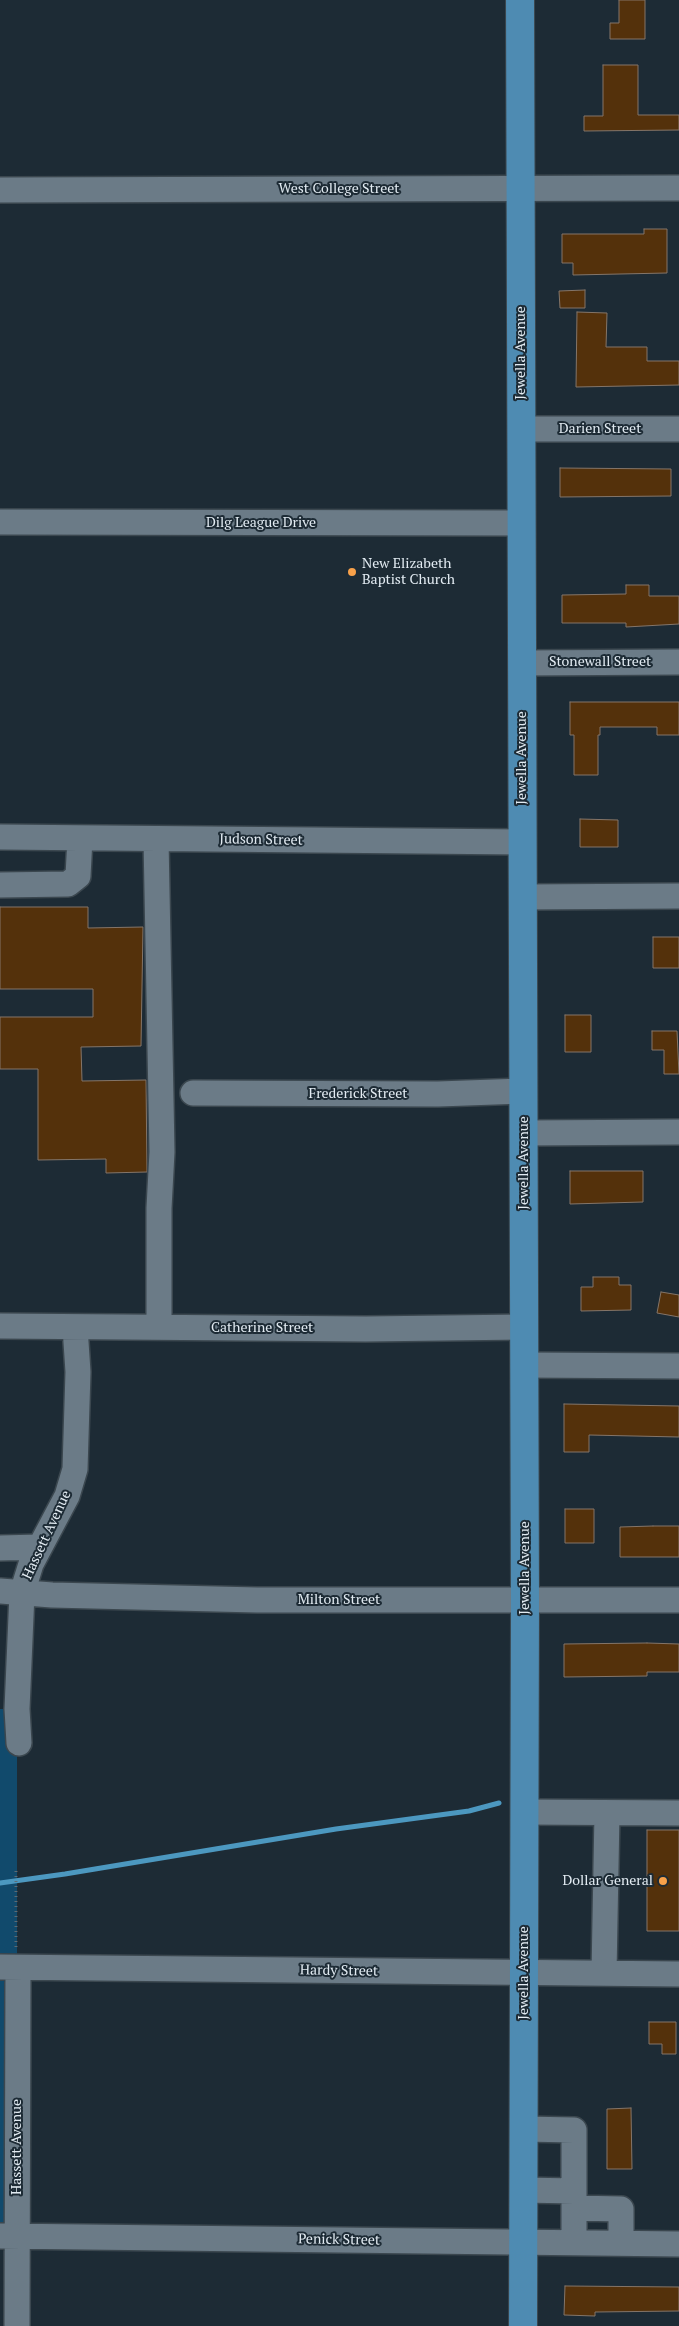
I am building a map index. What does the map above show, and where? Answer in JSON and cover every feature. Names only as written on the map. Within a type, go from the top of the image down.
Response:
[{"type":"main road","name":"Jewella Avenue","points":[[520,0],[525,1600],[523,2326]]},
{"type":"street","name":"West College Street","points":[[0,190],[679,188]]},
{"type":"street","name":"Darien Street","points":[[522,429],[679,429]]},
{"type":"street","name":"Dilg League Drive","points":[[0,522],[522,523]]},
{"type":"street","name":"Stonewall Street","points":[[522,662],[679,662]]},
{"type":"street","name":"Judson Street","points":[[0,837],[522,842]]},
{"type":"street","points":[[0,884],[68,884],[78,876],[80,838]]},
{"type":"street","points":[[156,839],[162,1152],[159,1208],[159,1328]]},
{"type":"street","points":[[523,897],[679,896]]},
{"type":"street","name":"Frederick Street","points":[[193,1093],[438,1094],[523,1091]]},
{"type":"street","points":[[524,1133],[679,1132]]},
{"type":"street","name":"Catherine Street","points":[[0,1326],[366,1329],[524,1327]]},
{"type":"street","name":"Hassett Avenue","points":[[19,1743],[11,1592],[40,1547],[67,1496],[74,1469],[78,1372],[75,1327]]},
{"type":"street","points":[[524,1365],[679,1366]]},
{"type":"street","points":[[0,1548],[40,1547]]},
{"type":"street","name":"Milton Street","points":[[11,1592],[257,1600],[679,1600]]},
{"type":"street","points":[[525,1812],[679,1813]]},
{"type":"street","points":[[604,1973],[607,1813]]},
{"type":"street","name":"Hassett Avenue","points":[[9,1967],[8,2236],[17,2326]]},
{"type":"street","name":"Hardy Street","points":[[9,1967],[679,1974]]},
{"type":"street","points":[[524,2129],[574,2130],[574,2242]]},
{"type":"street","points":[[523,2190],[621,2209],[621,2243]]},
{"type":"street","name":"Penick Street","points":[[8,2236],[679,2244]]},
{"type":"path","points":[[9,1967],[15,1944],[16,1867]]},
{"type":"shaded area","points":[[0,1709],[17,1709],[17,2236],[0,2236]]},
{"type":"building","points":[[619,0],[645,0],[645,39],[610,39],[610,23],[619,23]]},
{"type":"building","points":[[603,65],[638,65],[638,115],[679,115],[679,130],[584,131],[584,116],[603,116]]},
{"type":"building","points":[[644,229],[667,229],[667,273],[573,275],[573,263],[562,263],[562,234],[644,234]]},
{"type":"building","points":[[585,290],[585,308],[560,308],[559,291]]},
{"type":"building","points":[[577,312],[607,313],[606,347],[647,347],[647,361],[679,361],[679,385],[576,387]]},
{"type":"building","points":[[560,468],[671,469],[671,496],[560,497]]},
{"type":"building","points":[[626,585],[649,585],[649,596],[679,596],[679,624],[626,627],[626,623],[562,623],[562,595],[626,594]]},
{"type":"building","points":[[570,702],[679,702],[679,735],[657,735],[657,727],[600,727],[600,735],[598,735],[598,775],[574,775],[574,735],[570,735]]},
{"type":"building","points":[[580,819],[618,820],[618,847],[580,847]]},
{"type":"building","points":[[0,907],[88,907],[88,928],[143,927],[141,1046],[81,1047],[82,1081],[146,1080],[147,1172],[106,1173],[106,1159],[38,1160],[38,1069],[0,1069],[0,1017],[93,1017],[93,989],[0,989]]},
{"type":"building","points":[[653,937],[679,937],[679,968],[653,968]]},
{"type":"building","points":[[565,1015],[591,1015],[591,1052],[565,1052]]},
{"type":"building","points":[[652,1031],[677,1031],[679,1074],[664,1074],[664,1050],[652,1050]]},
{"type":"building","points":[[570,1171],[643,1171],[643,1202],[570,1204]]},
{"type":"building","points":[[593,1277],[619,1277],[619,1285],[631,1285],[631,1310],[581,1311],[581,1287],[593,1287]]},
{"type":"building","points":[[661,1292],[679,1295],[679,1317],[657,1313]]},
{"type":"building","points":[[564,1404],[679,1406],[679,1437],[589,1435],[589,1452],[564,1452]]},
{"type":"building","points":[[565,1509],[594,1509],[594,1543],[565,1543]]},
{"type":"building","points":[[679,1526],[679,1557],[620,1557],[620,1527]]},
{"type":"building","points":[[564,1644],[679,1644],[679,1672],[647,1672],[647,1676],[564,1677]]},
{"type":"building","name":"Dollar General","points":[[647,1830],[679,1830],[679,1931],[647,1931]]},
{"type":"building","points":[[649,2022],[676,2022],[676,2054],[662,2054],[662,2044],[649,2044]]},
{"type":"building","points":[[631,2108],[632,2169],[607,2169],[607,2109]]},
{"type":"building","points":[[565,2286],[679,2287],[679,2311],[595,2312],[595,2316],[564,2315]]},
{"type":"waterway","points":[[0,1883],[336,1829],[469,1811],[499,1803]]},
{"type":"place","name":"New Elizabeth Baptist Church","points":[[352,572]]},
{"type":"place","name":"Dollar General","points":[[663,1881]]}]
